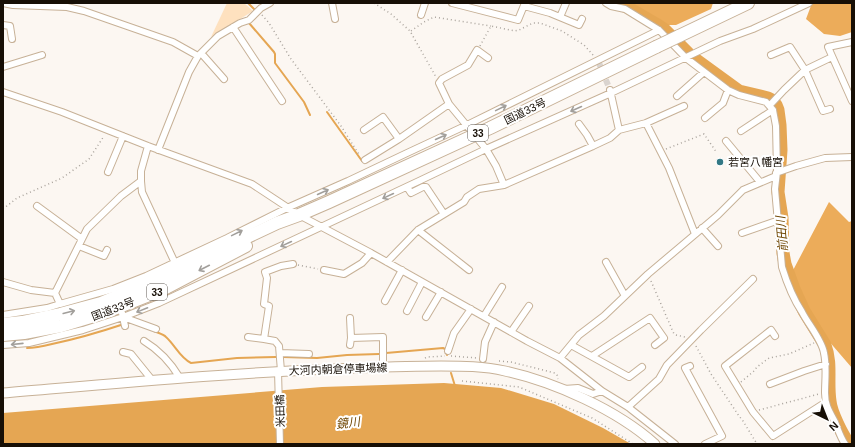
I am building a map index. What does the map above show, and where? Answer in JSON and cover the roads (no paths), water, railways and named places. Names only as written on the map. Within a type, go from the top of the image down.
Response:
[{"type":"highway","name":"国道33号","points":[[3,335],[24,333],[61,326],[95,316],[156,280],[277,223],[299,215],[470,130],[656,47],[748,3]]},
{"type":"highway","name":"国道33号","points":[[3,324],[22,322],[60,314],[101,303],[118,303]]},
{"type":"main road","name":"大河内朝倉停車場線","points":[[3,393],[180,378],[279,374],[383,367],[470,366],[504,371],[544,382],[599,407],[640,432],[655,444]]},
{"type":"street","points":[[3,3],[13,5],[51,5],[84,11],[173,42],[200,55],[224,79]]},
{"type":"street","points":[[158,150],[189,72],[200,55],[218,36],[248,20],[261,8],[270,3]]},
{"type":"street","points":[[332,3],[335,19]]},
{"type":"street","points":[[421,15],[425,3]]},
{"type":"street","points":[[452,3],[518,20],[524,5],[550,13],[579,25],[582,19]]},
{"type":"street","points":[[560,17],[566,3]]},
{"type":"street","points":[[606,3],[611,6],[625,9],[659,30],[686,58],[728,90],[739,95],[772,104]]},
{"type":"street","points":[[3,315],[47,308],[60,304],[118,303],[165,300],[486,148],[686,58],[720,41],[753,29],[809,3]]},
{"type":"street","points":[[3,25],[10,26],[12,38]]},
{"type":"street","points":[[233,27],[282,101]]},
{"type":"street","points":[[3,345],[29,343],[83,330],[118,303],[146,276],[406,153],[470,130],[659,30]]},
{"type":"street","points":[[852,42],[828,47],[852,101]]},
{"type":"street","points":[[771,55],[790,47],[805,70],[823,111],[830,109]]},
{"type":"street","points":[[488,58],[477,50],[468,65],[442,79],[439,83],[449,104],[486,148],[504,185]]},
{"type":"street","points":[[3,67],[42,55]]},
{"type":"street","points":[[741,131],[772,104],[805,70],[832,57]]},
{"type":"street","points":[[677,96],[704,72]]},
{"type":"street","points":[[705,118],[723,103],[728,90]]},
{"type":"street","points":[[611,91],[619,130]]},
{"type":"street","points":[[3,92],[62,112],[158,150],[252,184],[299,215],[371,253],[560,358],[602,391],[628,407],[675,444]]},
{"type":"street","points":[[365,160],[399,139],[449,104]]},
{"type":"street","points":[[772,104],[777,142],[778,173],[775,189],[782,267],[801,311],[824,352],[826,364],[826,402],[841,439],[845,444]]},
{"type":"street","points":[[387,262],[418,230],[464,202],[479,189],[504,185],[610,138],[619,130],[646,123],[684,106]]},
{"type":"street","points":[[364,130],[383,117],[399,139]]},
{"type":"street","points":[[646,123],[669,168],[696,234]]},
{"type":"street","points":[[579,124],[593,146]]},
{"type":"street","points":[[108,172],[123,136]]},
{"type":"street","points":[[726,141],[760,182]]},
{"type":"street","points":[[148,146],[141,171],[140,181],[142,192],[175,263]]},
{"type":"street","points":[[560,358],[579,335],[604,316],[648,274],[718,215],[743,190],[796,166],[825,158],[852,157]]},
{"type":"street","points":[[55,293],[88,229],[121,196],[140,181]]},
{"type":"street","points":[[406,187],[411,193],[426,187],[444,214]]},
{"type":"street","points":[[37,206],[82,239]]},
{"type":"street","points":[[742,233],[778,220]]},
{"type":"street","points":[[702,228],[718,246]]},
{"type":"street","points":[[418,230],[469,270]]},
{"type":"street","points":[[79,246],[104,256]]},
{"type":"street","points":[[324,270],[344,274],[362,263],[371,253]]},
{"type":"street","points":[[606,262],[625,296]]},
{"type":"street","points":[[264,339],[269,306],[264,304],[267,278],[265,272],[281,266],[293,264]]},
{"type":"street","points":[[385,301],[402,270]]},
{"type":"street","points":[[628,407],[659,379],[667,365],[753,279]]},
{"type":"street","points":[[3,282],[31,290],[55,293]]},
{"type":"street","points":[[407,311],[422,282]]},
{"type":"street","points":[[484,316],[502,287]]},
{"type":"street","points":[[426,317],[441,292]]},
{"type":"street","points":[[55,293],[60,304]]},
{"type":"street","points":[[118,303],[125,326]]},
{"type":"street","points":[[118,303],[156,329]]},
{"type":"street","points":[[512,332],[529,306]]},
{"type":"street","points":[[448,351],[454,333],[471,309]]},
{"type":"street","points":[[350,318],[350,345]]},
{"type":"street","points":[[592,356],[650,318],[664,338],[654,345]]},
{"type":"street","points":[[483,359],[485,342],[494,322]]},
{"type":"street","points":[[775,336],[770,330],[725,366],[753,412],[773,436],[826,402]]},
{"type":"street","points":[[248,337],[275,341],[279,346],[280,353],[309,354]]},
{"type":"street","points":[[351,338],[383,337],[383,367]]},
{"type":"street","points":[[144,341],[154,347],[174,368],[180,378]]},
{"type":"street","points":[[571,344],[629,377],[642,367]]},
{"type":"street","points":[[123,352],[131,354],[152,380]]},
{"type":"street","name":"米田橋","points":[[280,353],[280,444]]},
{"type":"street","points":[[770,384],[826,364]]},
{"type":"street","points":[[690,366],[685,368],[722,436],[705,444]]},
{"type":"street","points":[[560,389],[578,388],[592,394],[602,391]]},
{"type":"water","name":"鏡川","points":[[444,383],[501,388],[554,404],[603,428],[631,444],[3,444],[3,413],[322,387]]},
{"type":"waterway","points":[[248,3],[254,9]]},
{"type":"waterway","name":"前田川","points":[[616,3],[627,7],[665,30],[688,53]]},
{"type":"waterway","points":[[249,23],[274,52],[275,63],[304,102],[310,115]]},
{"type":"waterway","name":"前田川","points":[[695,59],[739,91],[768,98],[776,105],[780,125],[781,150],[778,192],[782,218],[783,253],[785,264],[804,311],[825,345],[829,366],[829,394],[832,411],[843,435],[849,444]]},
{"type":"waterway","points":[[327,112],[362,161]]},
{"type":"waterway","points":[[27,348],[40,347],[70,340],[124,324]]},
{"type":"waterway","points":[[154,331],[166,337],[181,355],[191,363],[237,358],[276,357]]},
{"type":"waterway","points":[[386,353],[443,348],[445,349],[447,355]]},
{"type":"waterway","points":[[283,357],[317,358],[379,354]]},
{"type":"waterway","points":[[451,373],[455,386]]},
{"type":"tunnel","points":[[599,63],[610,90]]},
{"type":"place","name":"若宮八幡宮","points":[[720,162]]}]
